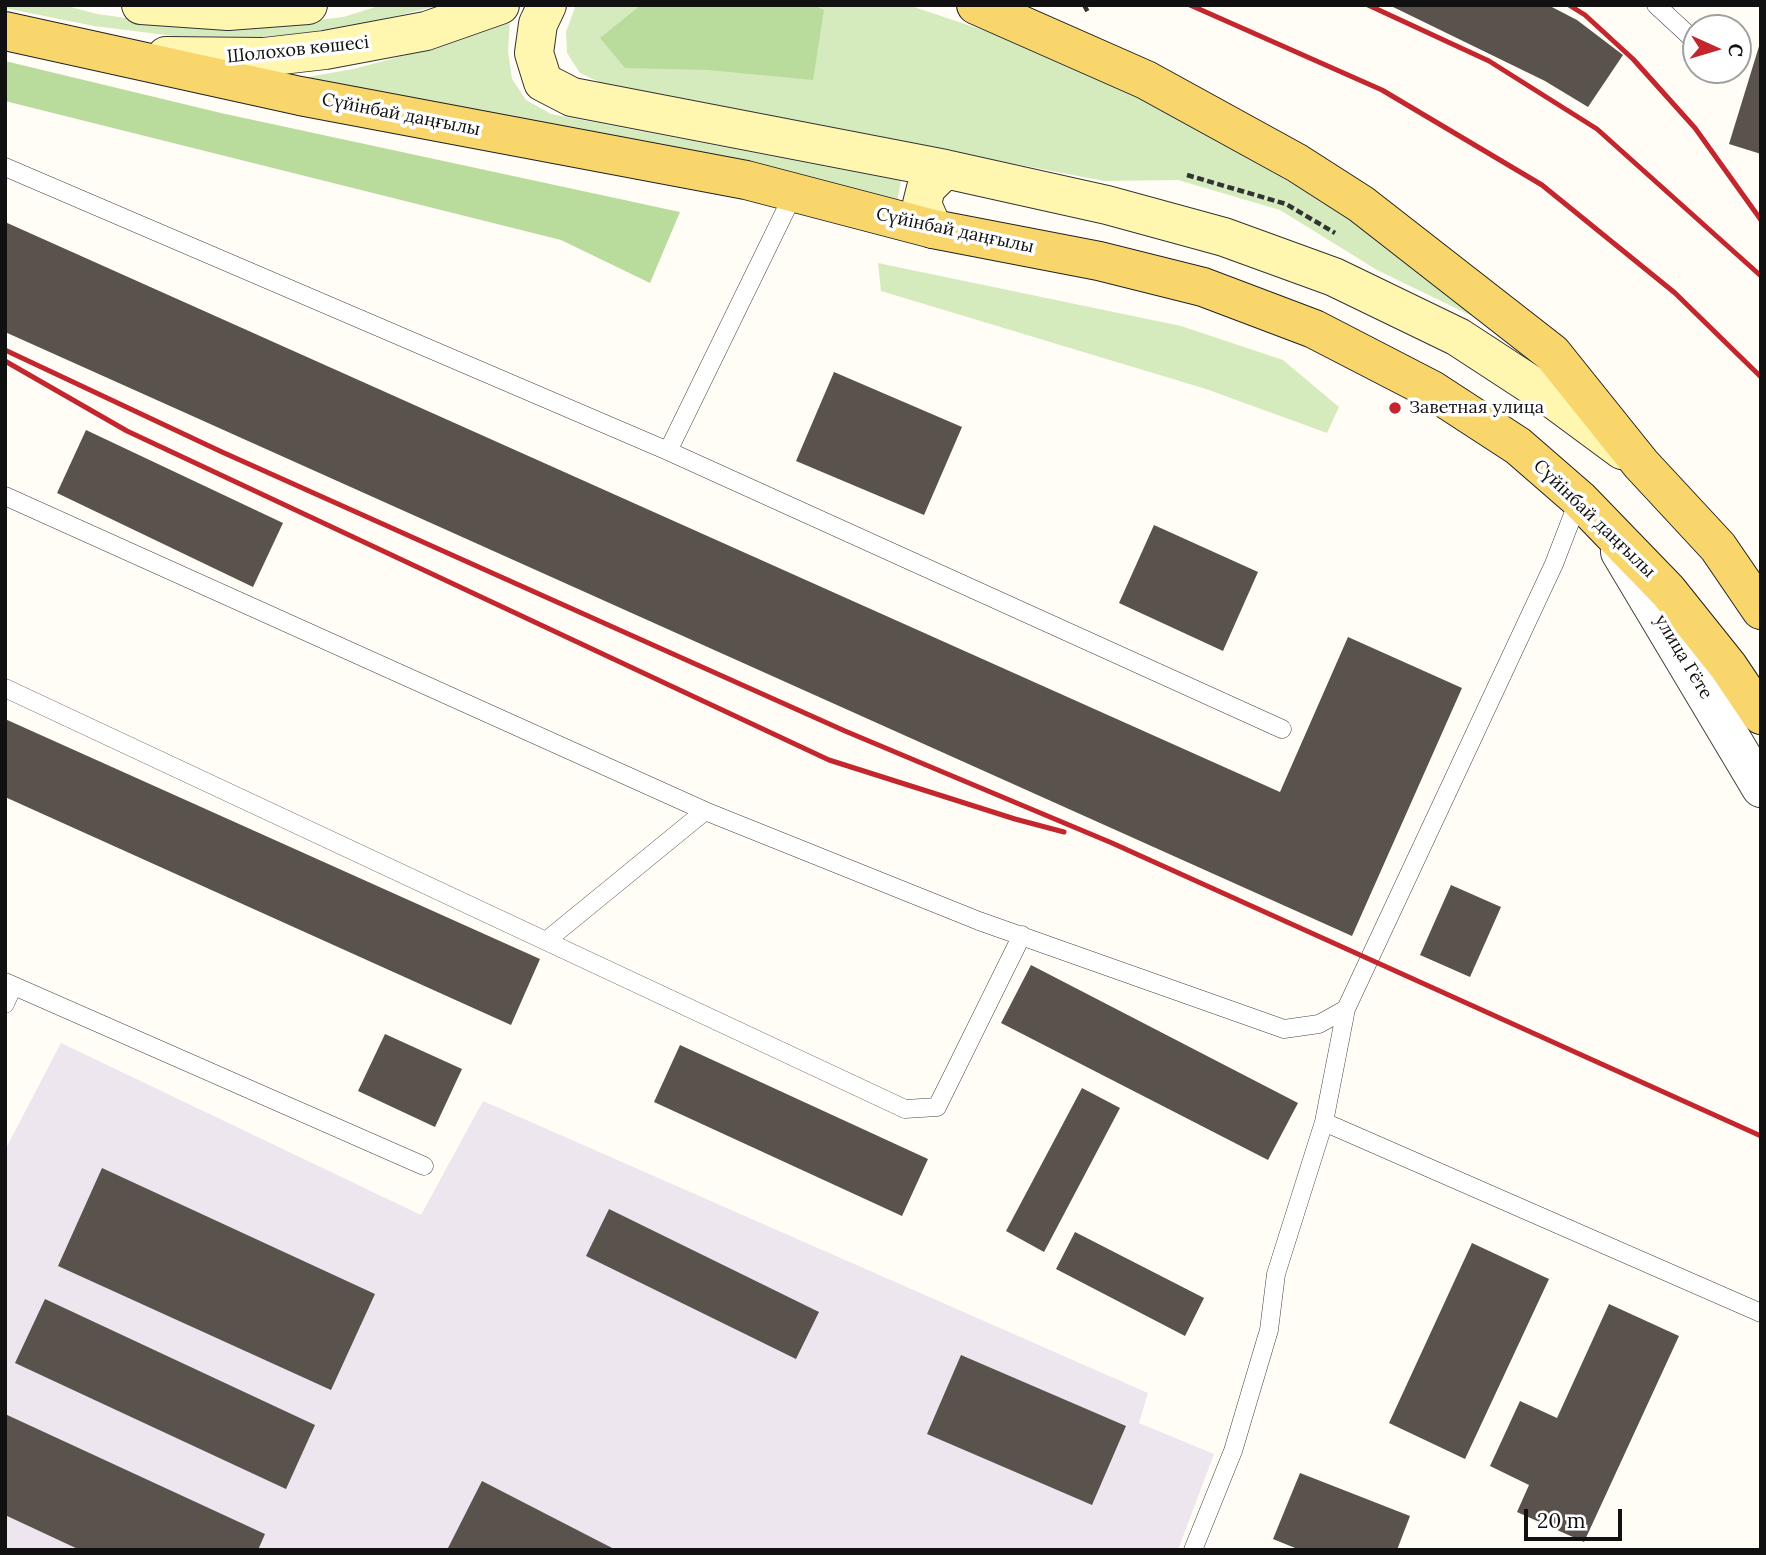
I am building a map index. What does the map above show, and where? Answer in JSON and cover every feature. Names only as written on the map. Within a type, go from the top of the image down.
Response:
[{"type":"main road","points":[[141,5],[228,11],[308,5]]},
{"type":"main road","name":"Шолохов көшесі","points":[[90,48],[171,57],[264,57],[374,43],[426,31],[500,5]]},
{"type":"main road","points":[[547,5],[538,24],[534,53],[542,82],[572,97],[944,169],[1107,205],[1224,237],[1334,277],[1458,337],[1553,398],[1640,464]]},
{"type":"main road","points":[[975,5],[1146,80],[1297,163],[1361,204],[1552,353],[1640,464],[1718,547],[1761,610]]},
{"type":"main road","name":"Сүйінбай даңғылы","points":[[5,31],[300,96],[746,180],[933,229],[1099,261],[1203,287],[1314,329],[1432,390],[1518,446],[1592,513],[1668,591],[1728,666],[1761,715]]},
{"type":"main road","points":[[933,229],[922,204],[926,188],[944,169]]},
{"type":"street","name":"улица Гёте","points":[[1592,513],[1761,788]]},
{"type":"street","points":[[1718,547],[1761,588]]},
{"type":"lane","points":[[1656,5],[1682,29]]},
{"type":"lane","points":[[5,167],[668,451],[1282,729]]},
{"type":"lane","points":[[668,451],[794,193]]},
{"type":"lane","points":[[5,496],[705,811],[968,917],[1284,1028],[1319,1024],[1346,1009]]},
{"type":"lane","points":[[1194,1550],[1233,1451],[1269,1330],[1276,1274],[1324,1122],[1346,1009],[1554,564],[1592,513]]},
{"type":"lane","points":[[5,688],[905,1109],[937,1107],[1022,935]]},
{"type":"lane","points":[[546,941],[705,811]]},
{"type":"lane","points":[[5,1004],[9,984],[424,1166]]},
{"type":"lane","points":[[1324,1122],[1761,1313]]},
{"type":"path","points":[[1084,5],[1091,18]]},
{"type":"path","points":[[1187,175],[1286,204],[1337,235]]},
{"type":"shaded area","points":[[61,1043],[421,1215],[483,1101],[1148,1393],[1139,1423],[1214,1454],[1178,1550],[5,1550],[5,1150]]},
{"type":"green space","points":[[5,5],[63,5],[97,14],[176,25],[261,27],[343,17],[382,5],[441,5],[347,28],[263,37],[174,36],[94,26],[5,8]]},
{"type":"green space","points":[[576,5],[908,5],[989,32],[1138,97],[1291,183],[1375,236],[1478,312],[1474,317],[1377,270],[1280,210],[1178,180],[1104,181],[608,86],[580,73],[567,53],[566,32]]},
{"type":"green space","points":[[641,5],[813,5],[824,10],[813,80],[708,70],[625,68],[600,38]]},
{"type":"green space","points":[[510,21],[508,51],[512,79],[526,100],[551,114],[901,181],[897,202],[302,78],[353,69],[445,45]]},
{"type":"green space","points":[[5,61],[221,113],[680,212],[650,283],[561,240],[5,101]]},
{"type":"green space","points":[[878,263],[1181,326],[1283,360],[1339,407],[1327,433],[1206,389],[881,291]]},
{"type":"building","points":[[1389,5],[1548,5],[1577,20],[1623,55],[1588,107],[1545,81]]},
{"type":"building","points":[[1761,43],[1761,154],[1729,144],[1747,84],[1752,84],[1752,69]]},
{"type":"building","points":[[5,222],[1280,792],[1348,637],[1462,688],[1352,936],[5,332]]},
{"type":"building","points":[[834,372],[962,427],[924,515],[796,461]]},
{"type":"building","points":[[86,430],[283,523],[253,587],[57,493]]},
{"type":"building","points":[[1154,525],[1258,572],[1223,651],[1119,603]]},
{"type":"building","points":[[5,719],[540,959],[511,1025],[5,797]]},
{"type":"building","points":[[1451,885],[1501,907],[1470,977],[1420,955]]},
{"type":"building","points":[[1031,965],[1298,1103],[1268,1160],[1001,1023]]},
{"type":"building","points":[[385,1034],[462,1069],[435,1127],[358,1091]]},
{"type":"building","points":[[680,1045],[928,1159],[902,1216],[654,1102]]},
{"type":"building","points":[[1082,1088],[1120,1108],[1044,1252],[1006,1231]]},
{"type":"building","points":[[102,1168],[375,1294],[331,1390],[58,1266]]},
{"type":"building","points":[[609,1209],[819,1312],[796,1359],[586,1256]]},
{"type":"building","points":[[1075,1232],[1204,1298],[1185,1336],[1056,1269]]},
{"type":"building","points":[[1472,1243],[1549,1279],[1465,1459],[1389,1423]]},
{"type":"building","points":[[45,1299],[315,1425],[286,1489],[15,1363]]},
{"type":"building","points":[[1609,1304],[1679,1336],[1584,1542],[1517,1512],[1529,1485],[1490,1466],[1520,1401],[1557,1418]]},
{"type":"building","points":[[961,1355],[1126,1426],[1092,1505],[927,1434]]},
{"type":"building","points":[[5,1414],[265,1534],[258,1550],[80,1550],[5,1515]]},
{"type":"building","points":[[1300,1473],[1410,1516],[1397,1550],[1300,1550],[1273,1539]]},
{"type":"building","points":[[482,1481],[616,1550],[451,1550],[448,1548]]},
{"type":"railway","points":[[1190,5],[1382,90],[1542,185],[1675,293],[1761,377]]},
{"type":"railway","points":[[1368,5],[1489,61],[1597,129],[1761,276]]},
{"type":"railway","points":[[1569,5],[1585,15],[1633,59],[1695,128],[1761,220]]},
{"type":"railway","points":[[5,350],[222,452],[845,731],[1112,843],[1761,1136]]},
{"type":"railway","points":[[5,361],[127,431],[829,760],[1064,832]]},
{"type":"place","name":"Заветная улица","points":[[1395,408]]}]
